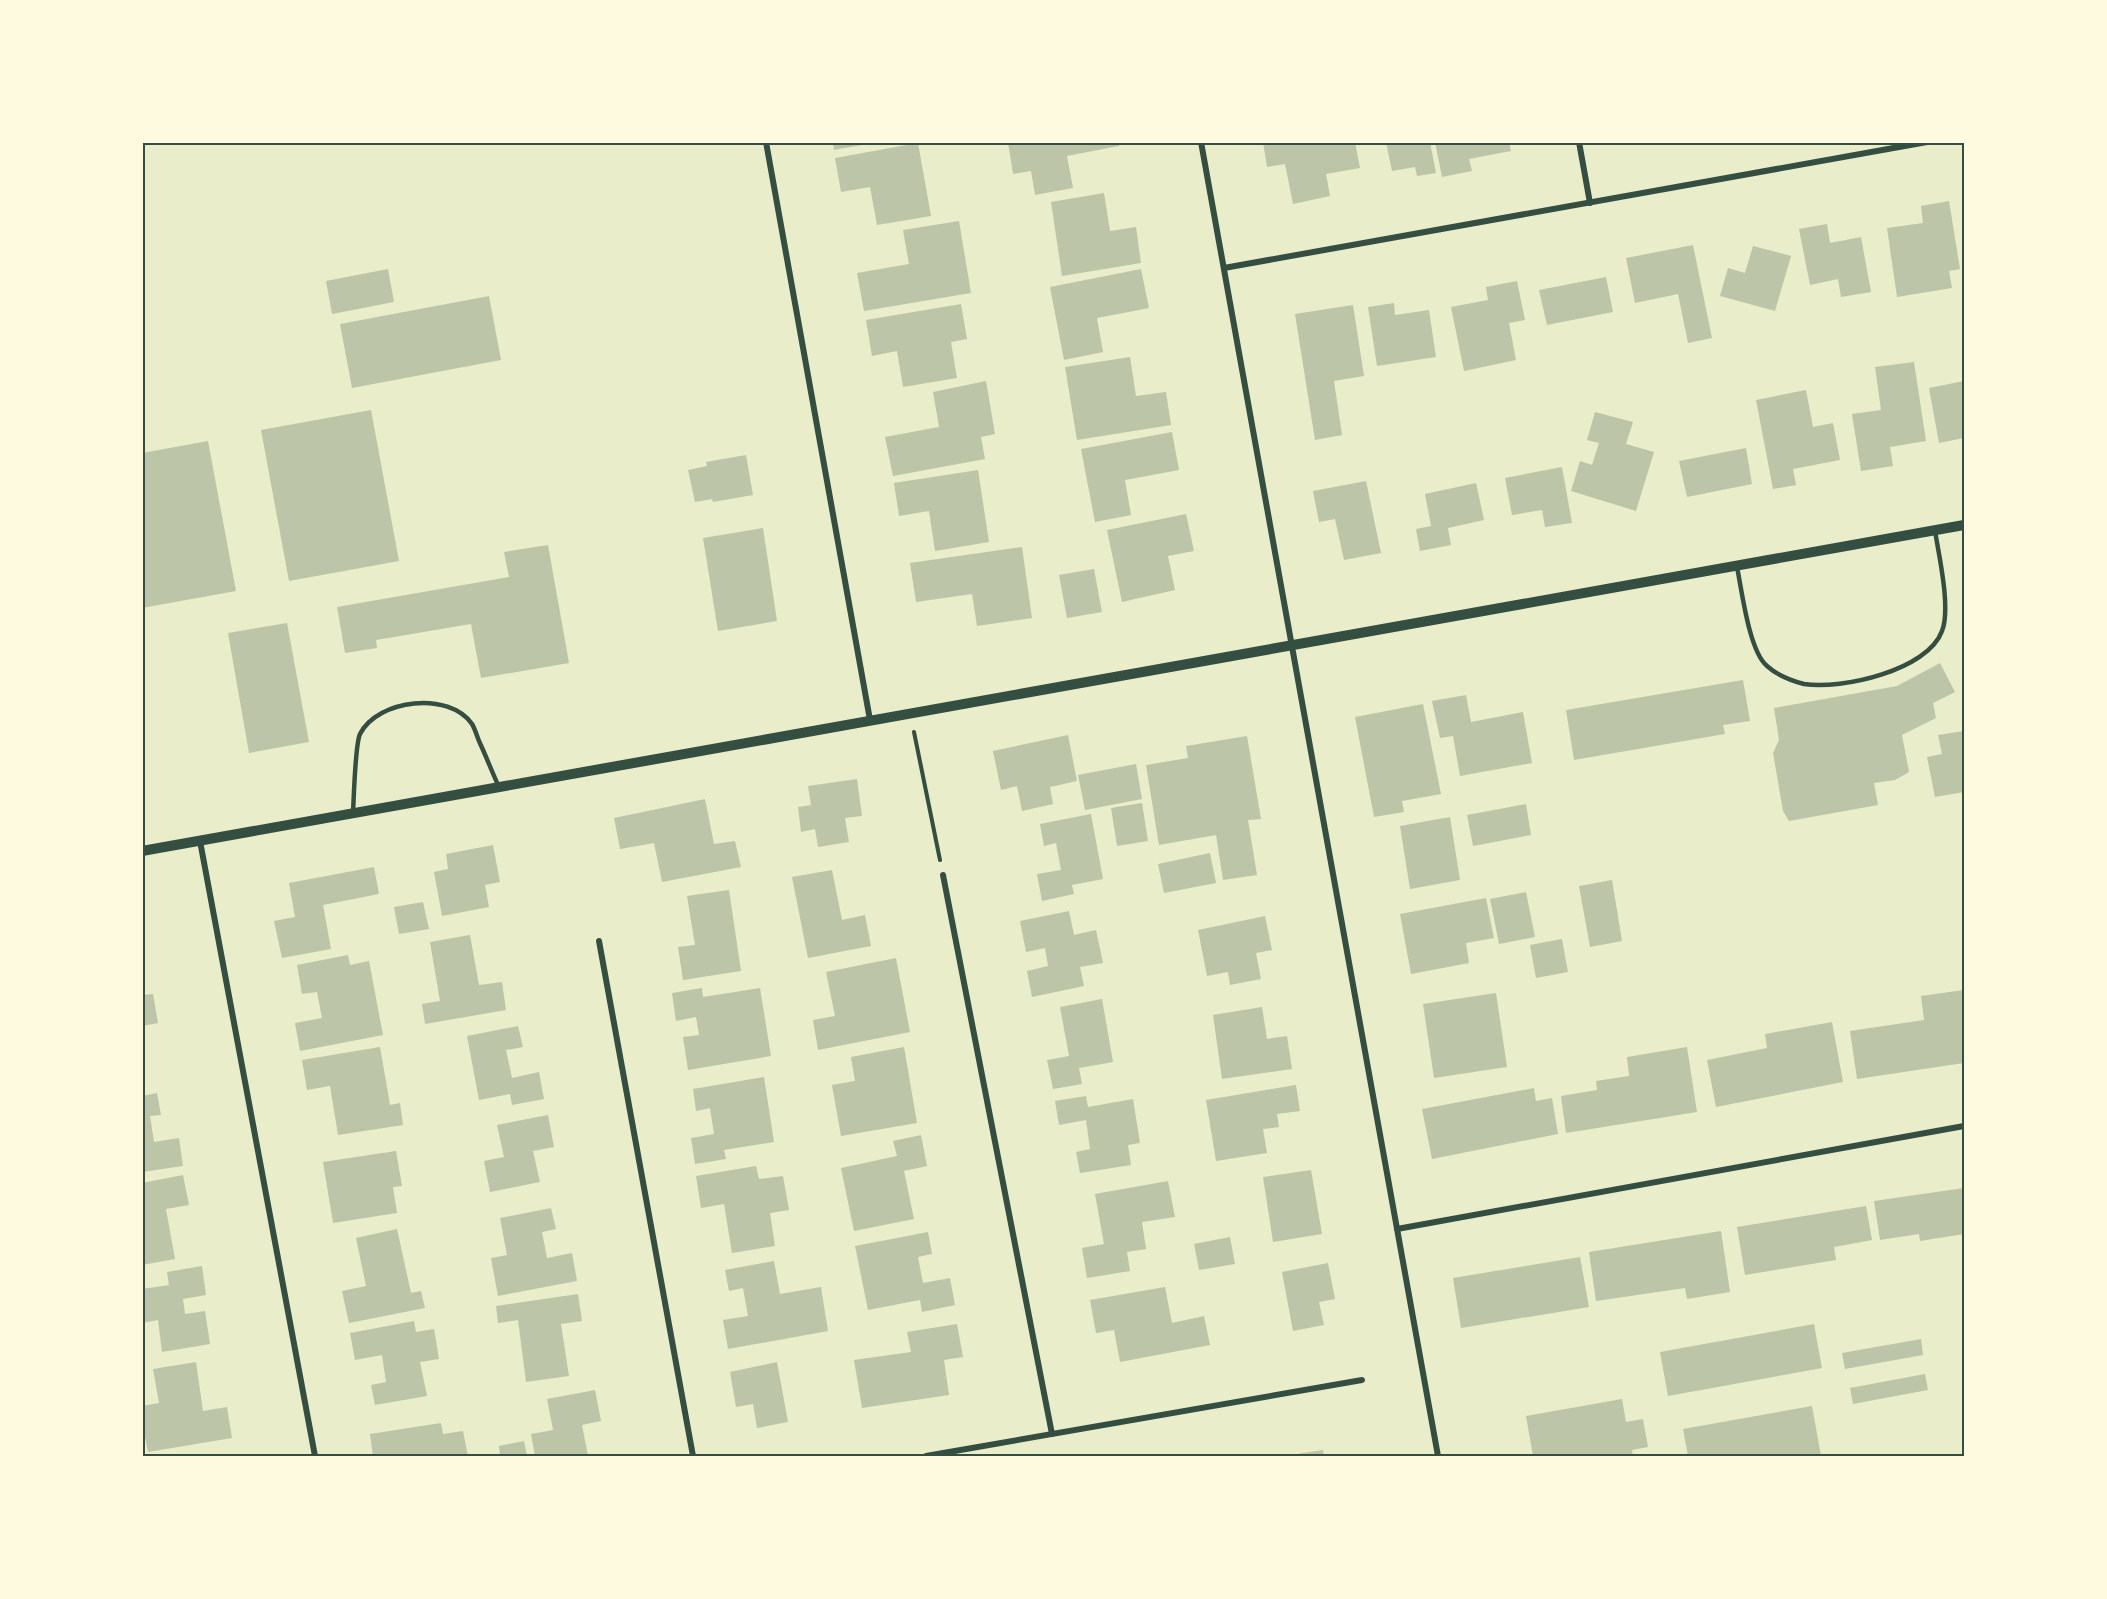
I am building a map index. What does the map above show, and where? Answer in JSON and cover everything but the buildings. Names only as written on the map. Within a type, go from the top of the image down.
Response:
[{"type":"street","points":[[766,142],[870,720]]},
{"type":"street","points":[[1201,142],[1438,1456]]},
{"type":"street","points":[[1579,142],[1590,203]]},
{"type":"street","points":[[1224,268],[1927,142]]},
{"type":"street","points":[[142,852],[1965,525]]},
{"type":"street","points":[[200,841],[315,1456]]},
{"type":"street","points":[[943,875],[1052,1434]]},
{"type":"street","points":[[599,940],[693,1456]]},
{"type":"street","points":[[1397,1229],[1965,1126]]},
{"type":"street","points":[[926,1456],[1362,1380]]},
{"type":"lane","points":[[1737,567],[1755,651],[1766,665],[1780,676],[1804,684],[1833,684],[1884,675],[1923,656],[1942,633],[1946,615],[1935,531]]},
{"type":"lane","points":[[352,814],[360,735],[372,718],[390,708],[410,703],[434,704],[455,710],[471,723],[499,787]]},
{"type":"path","points":[[910,713],[943,875]]}]
